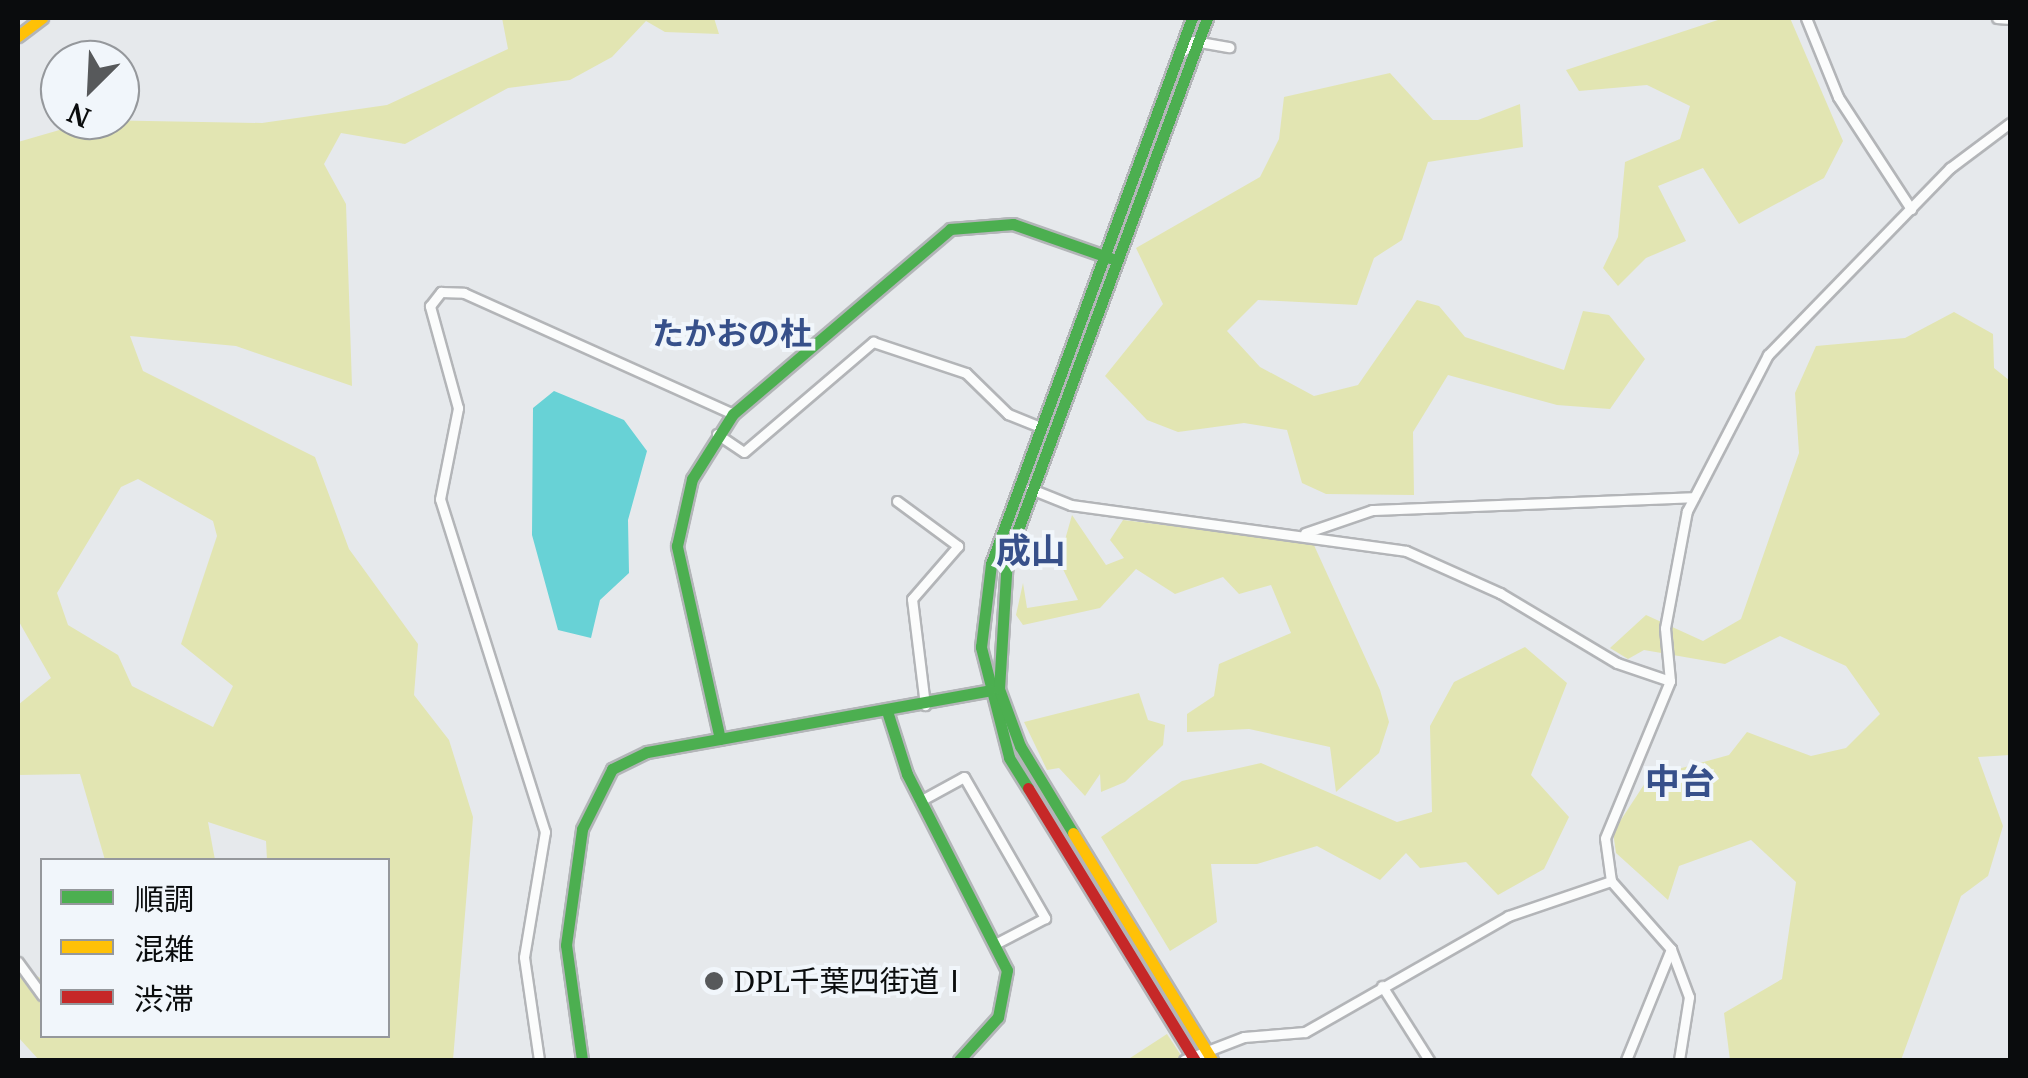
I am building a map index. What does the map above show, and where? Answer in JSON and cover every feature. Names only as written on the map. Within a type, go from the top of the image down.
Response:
[{"type":"main road","points":[[18,36],[42,18]]},
{"type":"main road","points":[[1192,18],[1000,584],[992,690],[1058,816],[1209,1056]]},
{"type":"main road","points":[[1190,1059],[1018,772],[992,690],[982,608],[1015,498],[1207,18]]},
{"type":"main road","points":[[720,740],[678,546],[692,479],[732,414],[950,229],[1013,224],[1112,259]]},
{"type":"main road","points":[[582,1060],[566,945],[592,798],[630,758],[992,690]]},
{"type":"main road","points":[[887,712],[920,801],[999,942],[1003,1002],[990,1031],[959,1060]]},
{"type":"street","points":[[1806,18],[1838,97],[1911,209]]},
{"type":"street","points":[[1997,18],[2010,19]]},
{"type":"street","points":[[1180,54],[1199,42],[1229,47]]},
{"type":"street","points":[[1679,1060],[1689,997],[1671,950],[1610,881],[1609,823],[1670,681],[1666,628],[1694,497],[1768,355],[1911,209],[2010,123]]},
{"type":"street","points":[[539,1060],[524,957],[545,832],[440,499],[458,408],[430,306],[441,292],[464,293],[732,414]]},
{"type":"street","points":[[717,434],[744,452],[873,342],[966,373],[1008,414],[1042,428]]},
{"type":"street","points":[[1015,498],[1032,490],[1071,505],[1406,551],[1500,593],[1617,663],[1670,681]]},
{"type":"street","points":[[1302,534],[1372,510],[1694,497]]},
{"type":"street","points":[[897,500],[958,546],[912,599],[925,704]]},
{"type":"street","points":[[920,801],[964,777],[1044,918],[999,942]]},
{"type":"street","points":[[1190,1059],[1305,1032],[1540,900],[1610,881]]},
{"type":"street","points":[[1626,1060],[1671,950]]},
{"type":"street","points":[[18,962],[40,992]]},
{"type":"street","points":[[1382,986],[1429,1060]]},
{"type":"green space","points":[[502,18],[714,18],[719,34],[665,32],[646,21],[612,57],[570,80],[508,88],[405,144],[341,133],[324,164],[346,204],[352,386],[236,346],[130,336],[143,371],[315,457],[349,549],[418,644],[414,695],[449,740],[473,817],[453,1060],[39,1060],[18,1037],[18,965],[40,978],[40,1038],[390,1038],[390,858],[267,858],[266,841],[208,822],[215,858],[104,858],[80,774],[18,775],[18,705],[51,678],[18,620],[18,142],[40,136],[40,140],[140,140],[140,121],[262,123],[387,105],[508,49]],"holes":[[[138,479],[213,521],[217,536],[181,644],[233,686],[213,727],[132,686],[118,655],[68,625],[57,593],[121,487]]]},
{"type":"green space","points":[[1724,18],[1790,18],[1843,141],[1824,178],[1739,224],[1703,168],[1658,186],[1686,241],[1646,258],[1618,286],[1603,268],[1618,237],[1625,162],[1680,139],[1690,106],[1647,85],[1579,91],[1566,70]]},
{"type":"green space","points":[[1390,73],[1433,120],[1478,120],[1520,104],[1523,147],[1428,162],[1402,240],[1374,258],[1357,305],[1258,300],[1227,331],[1260,367],[1314,396],[1358,385],[1417,300],[1439,306],[1465,337],[1564,370],[1583,311],[1609,315],[1645,359],[1610,409],[1557,405],[1448,375],[1413,432],[1414,495],[1326,494],[1302,483],[1287,430],[1244,423],[1178,432],[1147,420],[1105,376],[1163,304],[1136,248],[1260,177],[1279,139],[1284,97]]},
{"type":"green space","points":[[1954,312],[1993,334],[1994,368],[2010,381],[2010,755],[1978,757],[2003,826],[1988,876],[1961,896],[1901,1060],[1730,1060],[1724,1013],[1782,979],[1796,882],[1751,840],[1679,866],[1668,900],[1616,853],[1613,832],[1649,777],[1729,755],[1747,732],[1811,756],[1846,748],[1880,714],[1846,666],[1780,636],[1725,664],[1644,650],[1628,659],[1610,648],[1646,615],[1703,641],[1741,619],[1799,453],[1795,393],[1816,346],[1905,338]]},
{"type":"green space","points":[[1072,515],[1106,565],[1124,558],[1110,540],[1123,520],[1313,543],[1380,690],[1389,722],[1379,753],[1336,792],[1330,747],[1249,729],[1187,732],[1187,714],[1214,696],[1219,664],[1291,633],[1271,585],[1239,594],[1223,577],[1175,594],[1136,569],[1100,608],[1023,625],[1016,615],[1023,583],[1027,608],[1078,600],[1059,561]]},
{"type":"green space","points":[[1525,647],[1567,683],[1531,775],[1569,817],[1544,869],[1498,895],[1466,862],[1420,868],[1406,853],[1380,880],[1317,846],[1257,864],[1211,864],[1217,922],[1170,951],[1101,837],[1182,781],[1261,763],[1397,822],[1432,812],[1430,726],[1454,682]]},
{"type":"green space","points":[[1139,693],[1148,720],[1165,725],[1163,745],[1125,782],[1101,792],[1100,774],[1085,796],[1059,768],[1047,770],[1024,722]]},
{"type":"green space","points":[[1167,1034],[1184,1060],[1127,1060]]},
{"type":"water","points":[[554,391],[624,420],[647,451],[628,520],[629,573],[600,600],[591,638],[558,630],[532,535],[533,408]]},
{"type":"traffic: fast","points":[[1028,788],[1009,757],[981,647],[991,564],[1192,18]]},
{"type":"traffic: fast","points":[[1073,833],[1020,746],[999,689],[1007,559],[1207,18]]},
{"type":"traffic: fast","points":[[720,739],[677,546],[692,479],[733,414],[950,229],[1013,224],[1110,258]]},
{"type":"traffic: fast","points":[[582,1060],[566,945],[582,829],[612,769],[647,752],[990,690]]},
{"type":"traffic: fast","points":[[887,711],[907,774],[1007,970],[998,1017],[959,1060]]},
{"type":"traffic: slow","points":[[18,36],[42,18]]},
{"type":"traffic: slow","points":[[1073,833],[1212,1060]]},
{"type":"traffic: jam","points":[[1028,788],[1195,1060]]},
{"type":"place","name":"DPL千葉四街道Ⅰ","points":[[714,981]]},
{"type":"district","name":"たかおの杜","points":[[732,333]]},
{"type":"district","name":"成山","points":[[1031,550]]},
{"type":"district","name":"中台","points":[[1680,781]]}]
